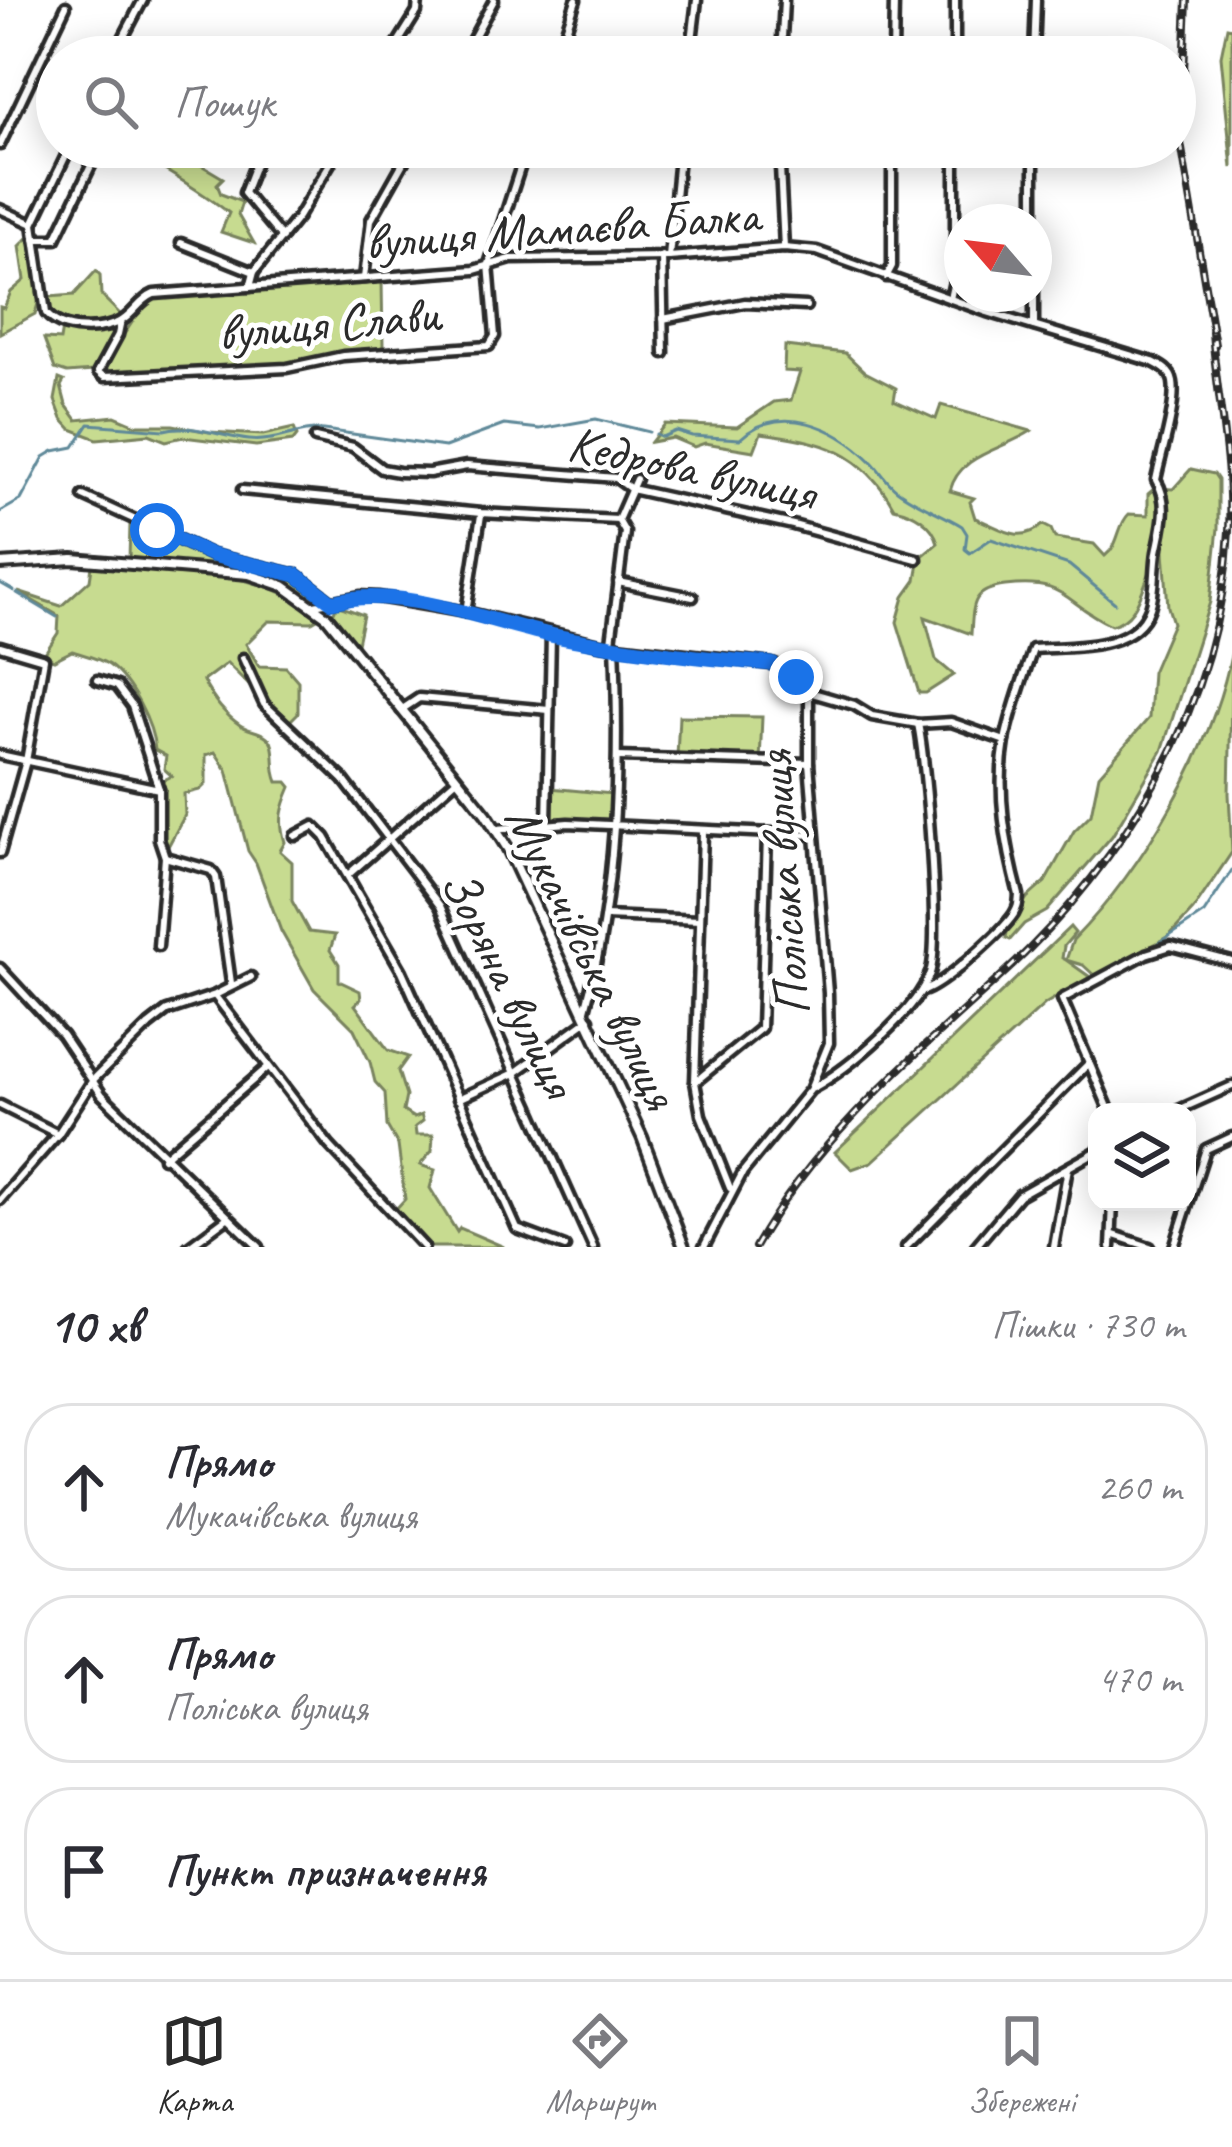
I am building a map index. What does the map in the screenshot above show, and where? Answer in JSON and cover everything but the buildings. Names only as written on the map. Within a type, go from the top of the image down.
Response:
[{"type":"street","points":[[124,36],[143,0]]},
{"type":"street","points":[[402,36],[417,12],[418,0]]},
{"type":"street","points":[[474,36],[494,0]]},
{"type":"street","points":[[564,36],[576,0]]},
{"type":"street","points":[[693,36],[697,0]]},
{"type":"street","points":[[782,36],[784,0]]},
{"type":"street","points":[[893,36],[894,0]]},
{"type":"street","points":[[956,0],[956,36]]},
{"type":"street","points":[[1035,36],[1036,0]]},
{"type":"street","points":[[52,36],[66,6]]},
{"type":"street","points":[[0,145],[36,69]]},
{"type":"street","points":[[60,168],[33,224],[34,239],[56,238],[90,168]]},
{"type":"street","points":[[254,168],[244,194],[282,238]]},
{"type":"street","points":[[250,287],[254,272],[327,168]]},
{"type":"street","points":[[364,278],[371,220],[400,168]]},
{"type":"street","name":"вулиця Слави","points":[[122,321],[98,372],[104,377],[287,368],[343,356],[488,346],[495,336],[489,264],[520,168]]},
{"type":"street","points":[[664,353],[666,256],[677,168]]},
{"type":"street","points":[[779,168],[784,248]]},
{"type":"street","points":[[886,277],[892,266],[892,168]]},
{"type":"street","points":[[955,168],[955,204]]},
{"type":"street","points":[[1034,168],[1034,326]]},
{"type":"street","points":[[0,209],[33,224]]},
{"type":"street","name":"вулиця Мамаєва Балка","points":[[34,239],[46,314],[52,321],[80,328],[122,321],[140,300],[154,294],[474,269],[511,259],[784,248],[817,251],[944,298]]},
{"type":"street","points":[[181,243],[254,272]]},
{"type":"street","points":[[663,319],[745,303],[806,306]]},
{"type":"street","name":"вулиця Мамаєва Балка","points":[[989,312],[1153,362],[1167,370],[1173,382],[1156,480],[1165,494],[1150,609],[1120,639],[1033,649],[1005,741]]},
{"type":"street","name":"Кедрова вулиця","points":[[315,438],[353,447],[382,469],[399,472],[429,473],[467,466],[616,478],[631,489],[917,559]]},
{"type":"street","points":[[618,520],[636,479]]},
{"type":"street","points":[[242,490],[481,513],[618,520]]},
{"type":"street","points":[[83,496],[212,555],[297,575],[332,602]]},
{"type":"street","points":[[466,612],[481,513]]},
{"type":"street","points":[[458,1099],[515,1073],[587,1014],[604,916],[619,757],[613,644],[626,532],[618,520]]},
{"type":"street","name":"Мукачівська вулиця","points":[[0,564],[73,559],[249,574],[284,586],[314,604],[497,829],[587,1014],[684,1247]]},
{"type":"street","points":[[619,582],[693,597]]},
{"type":"street","name":"Поліська вулиця","points":[[332,602],[378,597],[466,612],[550,635],[772,664],[784,668],[809,692],[809,763],[830,1029],[810,1090],[731,1190],[704,1247]]},
{"type":"street","points":[[314,604],[332,602]]},
{"type":"street","points":[[547,824],[550,635]]},
{"type":"street","points":[[0,646],[44,658],[26,761],[0,853]]},
{"type":"street","name":"Зоряна вулиця","points":[[243,658],[264,704],[343,779],[440,906],[592,1247]]},
{"type":"street","points":[[97,680],[117,686],[132,706],[159,789],[159,839],[165,857],[158,946]]},
{"type":"street","points":[[809,692],[854,705],[872,716],[918,724],[951,722],[1005,741],[1002,813],[1018,908],[933,988],[922,991]]},
{"type":"street","points":[[401,710],[419,698],[549,710]]},
{"type":"street","points":[[810,1090],[860,1053],[922,991],[933,962],[934,915],[918,724]]},
{"type":"street","points":[[0,755],[159,789]]},
{"type":"street","points":[[619,757],[809,763]]},
{"type":"street","points":[[349,874],[457,779]]},
{"type":"street","points":[[497,829],[547,824],[814,835]]},
{"type":"street","points":[[295,836],[314,826],[349,874],[402,970],[517,1228],[565,1247]]},
{"type":"street","points":[[703,832],[695,1082],[701,1115],[731,1190]]},
{"type":"street","points":[[695,1082],[760,1028],[767,834]]},
{"type":"street","points":[[165,857],[211,870],[216,877],[231,985]]},
{"type":"street","points":[[604,916],[700,920]]},
{"type":"street","points":[[1106,1103],[1062,999],[1146,954],[1171,946],[1232,962]]},
{"type":"street","points":[[0,968],[42,1010],[102,1095],[260,1247]]},
{"type":"street","points":[[0,1200],[58,1134],[94,1080],[167,1010],[251,977]]},
{"type":"street","points":[[572,983],[591,984]]},
{"type":"street","points":[[214,995],[329,1145],[424,1247]]},
{"type":"street","points":[[906,1247],[1088,1063]]},
{"type":"street","points":[[163,1158],[267,1068]]},
{"type":"street","points":[[1194,1103],[1232,1086]]},
{"type":"street","points":[[0,1105],[58,1134]]},
{"type":"street","points":[[1174,1247],[1206,1149],[1232,1137]]},
{"type":"street","points":[[975,1247],[1019,1195],[1088,1156]]},
{"type":"street","points":[[1054,1247],[1068,1168]]},
{"type":"street","points":[[1111,1247],[1113,1211]]},
{"type":"street","points":[[188,1247],[227,1219]]},
{"type":"street","points":[[1114,1235],[1150,1247]]},
{"type":"green space","points":[[1227,27],[1232,28],[1232,168],[1221,56]]},
{"type":"green space","points":[[162,168],[206,168],[223,178],[217,184],[221,194],[242,202],[238,215],[254,243],[221,232],[229,213]]},
{"type":"green space","points":[[29,237],[39,300],[35,314],[0,333],[0,307],[4,308],[11,292],[25,280],[20,246]]},
{"type":"green space","points":[[96,271],[101,295],[119,319],[76,326],[53,319],[48,297],[74,295]]},
{"type":"green space","points":[[382,280],[383,346],[375,352],[287,366],[104,374],[101,369],[147,300]]},
{"type":"green space","points":[[118,325],[93,371],[55,369],[44,339],[60,340],[62,328],[83,331]]},
{"type":"green space","points":[[785,346],[845,353],[865,372],[896,388],[894,400],[936,419],[941,405],[1031,431],[972,461],[950,491],[974,498],[970,502],[975,518],[1010,533],[1026,534],[1043,525],[1055,538],[1094,544],[1105,556],[1129,514],[1148,515],[1148,494],[1155,488],[1173,489],[1191,469],[1214,474],[1218,480],[1210,602],[1162,751],[1112,836],[1047,911],[1024,924],[1010,940],[1006,938],[1008,927],[1027,898],[1045,882],[1074,831],[1091,814],[1099,775],[1149,718],[1152,672],[1173,623],[1164,551],[1131,613],[1111,625],[1053,589],[1026,585],[994,588],[980,595],[971,634],[925,617],[936,660],[954,675],[919,693],[897,622],[904,597],[916,580],[920,558],[938,543],[927,524],[894,508],[869,473],[822,445],[761,433],[754,451],[705,443],[694,447],[673,438],[651,442],[665,424],[737,427],[774,402],[791,400],[800,372],[784,371]]},
{"type":"green space","points":[[59,379],[64,381],[66,405],[77,420],[115,416],[136,425],[263,435],[294,428],[297,436],[293,441],[256,446],[183,437],[166,441],[149,434],[97,439],[71,429],[62,419],[55,400]]},
{"type":"green space","points":[[130,524],[196,554],[297,577],[326,600],[254,572],[129,560]]},
{"type":"green space","points":[[92,566],[242,580],[271,588],[319,618],[269,621],[246,644],[259,666],[286,667],[298,681],[298,713],[287,724],[227,663],[203,681],[229,716],[272,744],[278,782],[291,787],[282,814],[285,842],[280,851],[292,862],[292,901],[309,932],[335,935],[330,950],[339,964],[339,981],[360,991],[361,999],[355,1005],[388,1050],[408,1057],[398,1071],[406,1096],[403,1111],[414,1118],[421,1115],[416,1135],[433,1135],[432,1151],[420,1165],[435,1170],[430,1188],[457,1232],[460,1228],[504,1247],[427,1247],[394,1211],[405,1199],[398,1145],[387,1126],[385,1093],[375,1082],[354,1029],[314,989],[281,931],[248,851],[227,770],[215,752],[206,755],[206,784],[184,794],[185,815],[165,852],[162,781],[172,776],[164,769],[166,756],[155,750],[133,692],[117,672],[96,659],[72,651],[54,660],[43,656],[58,633],[59,616],[18,592],[61,606],[90,580]]},
{"type":"green space","points":[[337,605],[363,615],[356,648],[332,617]]},
{"type":"green space","points":[[1232,651],[1232,852],[1193,910],[1168,937],[1095,976],[1083,965],[1066,960],[1073,940],[1125,878],[1172,806],[1209,728]]},
{"type":"green space","points":[[679,716],[762,717],[760,762],[677,757]]},
{"type":"green space","points":[[550,788],[613,794],[610,823],[553,820]]},
{"type":"green space","points":[[1070,927],[1075,933],[1064,946],[1062,958],[1090,977],[1045,1004],[872,1162],[852,1169],[835,1152]]},
{"type":"waterway","points":[[0,512],[21,500],[44,457],[74,447],[89,424],[185,428],[259,440],[324,430],[445,447],[504,425],[540,429],[596,419],[649,432]]},
{"type":"waterway","points":[[656,434],[662,437],[676,431],[740,439],[756,428],[791,420],[826,429],[858,449],[897,490],[962,526],[967,534],[965,549],[970,553],[991,539],[1069,565],[1115,603]]},
{"type":"waterway","points":[[0,583],[14,591]]},
{"type":"waterway","points":[[17,593],[57,617]]},
{"type":"waterway","points":[[1156,945],[1204,913],[1232,870]]},
{"type":"railway","points":[[1185,36],[1187,0]]},
{"type":"railway","points":[[1185,168],[1215,345]]},
{"type":"railway","points":[[755,1247],[806,1172],[865,1104],[1044,934],[1125,833],[1158,777],[1207,659],[1222,596],[1229,506],[1212,332]]},
{"type":"route","points":[[157,530],[212,555],[297,575],[332,602],[378,597],[600,644],[772,664],[796,677]]}]
